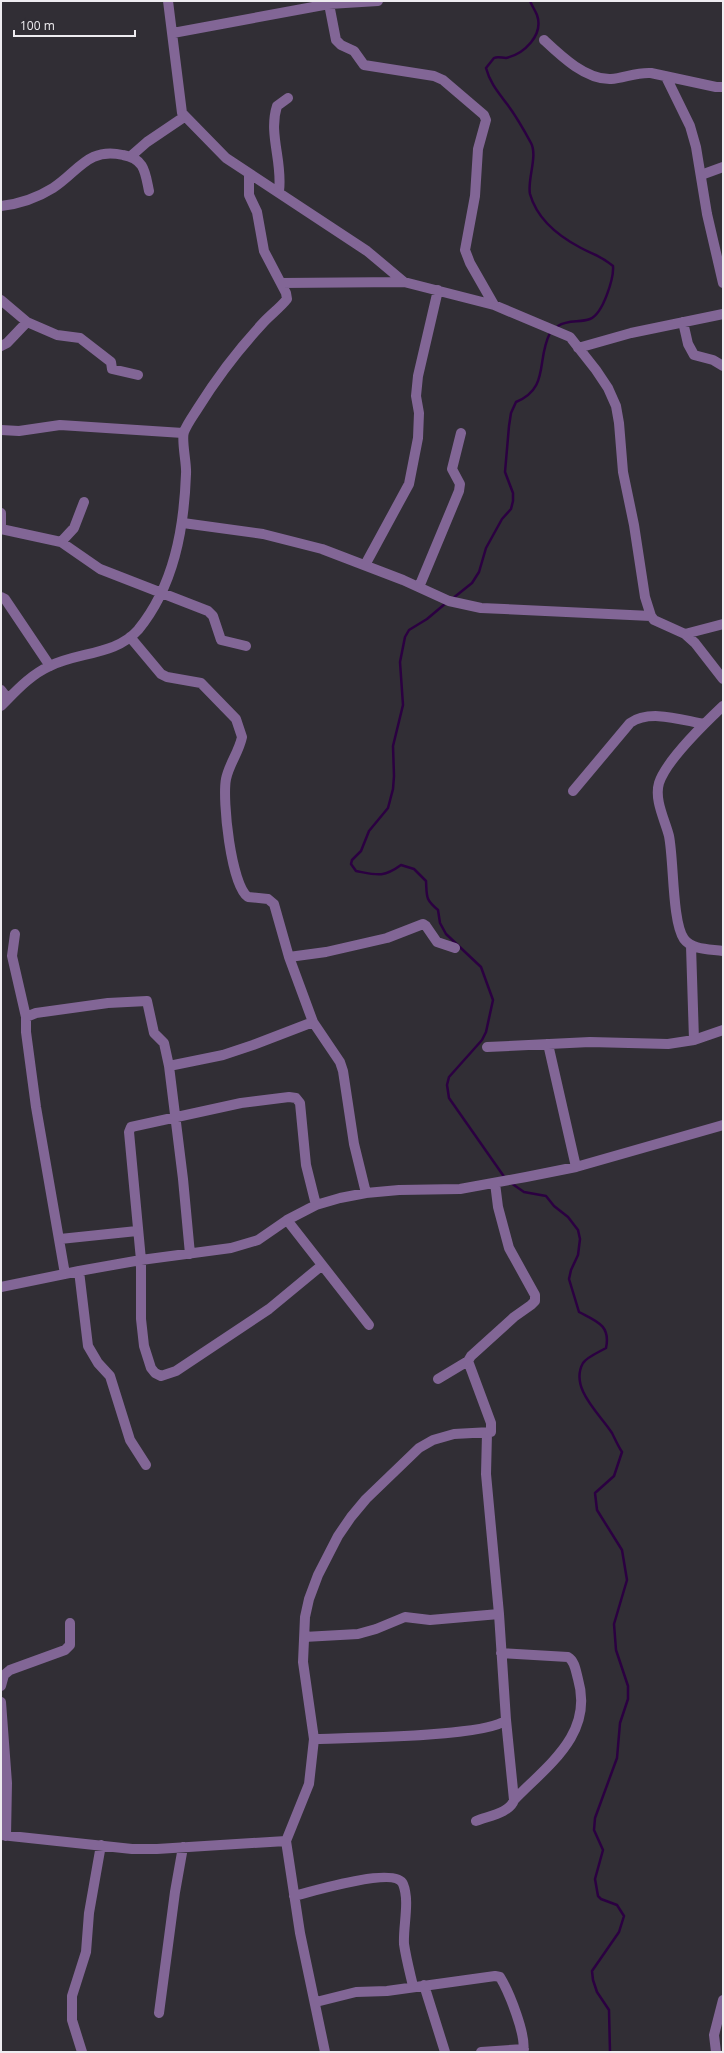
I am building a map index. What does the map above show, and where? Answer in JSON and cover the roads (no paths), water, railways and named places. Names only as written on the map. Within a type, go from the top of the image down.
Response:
[{"type":"street","points":[[168,1],[181,110],[184,117],[226,158],[367,251],[404,282]]},
{"type":"street","points":[[173,33],[329,4],[378,1]]},
{"type":"street","points":[[329,4],[336,40],[341,45],[354,51],[364,65],[434,76],[444,80],[484,115],[486,120],[478,149],[474,196],[465,250],[470,263],[494,305]]},
{"type":"street","points":[[544,40],[572,65],[597,76],[610,79],[640,72],[716,87],[723,87]]},
{"type":"street","points":[[666,77],[690,126],[701,175],[707,214],[721,262],[723,283]]},
{"type":"street","points":[[279,192],[281,176],[273,126],[277,106],[288,98]]},
{"type":"street","points":[[131,156],[146,142],[184,117]]},
{"type":"street","points":[[1,206],[33,199],[46,192],[88,159],[100,153],[111,152],[131,156],[140,162],[144,168],[149,191]]},
{"type":"street","points":[[701,175],[723,167]]},
{"type":"street","points":[[3,698],[30,677],[50,666],[79,655],[108,649],[130,637],[147,616],[160,594],[171,568],[183,523],[187,472],[183,433],[208,393],[237,354],[262,324],[287,299],[281,283],[264,251],[257,212],[249,195],[249,174]]},
{"type":"street","points":[[281,283],[404,282],[494,305],[570,337],[608,388],[616,406],[623,472],[635,532],[645,597],[651,616],[654,620],[685,634],[695,643],[723,679]]},
{"type":"street","points":[[365,565],[409,484],[418,438],[419,413],[416,396],[418,376],[438,290]]},
{"type":"street","points":[[1,300],[27,322],[57,335],[80,338],[109,361],[112,369],[138,375]]},
{"type":"street","points":[[578,348],[631,333],[723,314]]},
{"type":"street","points":[[1,346],[7,343],[27,322]]},
{"type":"street","points":[[683,322],[688,344],[694,355],[713,360],[723,366]]},
{"type":"street","points":[[1,430],[19,431],[60,425],[183,433]]},
{"type":"street","points":[[418,587],[459,491],[460,484],[452,470],[461,433]]},
{"type":"street","points":[[62,542],[74,528],[84,502]]},
{"type":"street","points":[[1,513],[1,525]]},
{"type":"street","points":[[183,523],[263,534],[322,549],[365,565],[449,601],[482,608],[651,616]]},
{"type":"street","points":[[1,529],[62,542],[100,569],[160,594],[208,611],[213,616],[221,640],[246,646]]},
{"type":"street","points":[[1,598],[4,599],[50,666]]},
{"type":"street","points":[[685,634],[723,624]]},
{"type":"street","points":[[130,637],[161,674],[167,677],[201,683],[236,719],[242,737],[228,770],[225,787],[230,849],[244,895],[248,897],[270,900],[274,904],[289,957],[313,1022],[340,1062],[348,1095],[354,1144],[366,1193]]},
{"type":"street","points":[[723,706],[704,724],[664,771],[659,784],[658,795],[671,852],[678,926],[683,938],[691,946],[723,951]]},
{"type":"street","points":[[573,790],[630,723],[639,717],[650,715],[704,724]]},
{"type":"street","points":[[289,957],[326,952],[387,938],[423,924],[438,942],[455,948]]},
{"type":"street","points":[[15,934],[12,956],[26,1017],[36,1107],[66,1274]]},
{"type":"street","points":[[691,946],[694,1040]]},
{"type":"street","points":[[26,1017],[36,1013],[145,1000],[148,1004],[154,1033],[162,1040],[169,1066],[190,1254]]},
{"type":"street","points":[[169,1066],[247,1047],[313,1022]]},
{"type":"street","points":[[487,1047],[590,1042],[668,1044],[694,1040],[723,1030]]},
{"type":"street","points":[[548,1044],[576,1167]]},
{"type":"street","points":[[316,1205],[306,1165],[300,1103],[296,1098],[289,1097],[241,1103],[176,1118],[138,1124],[131,1127],[129,1132],[141,1260],[141,1313],[144,1346],[151,1368],[155,1373],[161,1376],[176,1371],[269,1309],[321,1266]]},
{"type":"street","points":[[1,1287],[141,1260],[190,1254],[247,1244],[258,1240],[287,1220],[316,1205],[340,1198],[366,1193],[460,1189],[526,1177],[576,1167],[723,1125]]},
{"type":"street","points":[[438,1380],[468,1361],[471,1356],[535,1300],[533,1290],[509,1248],[498,1207],[497,1182]]},
{"type":"street","points":[[287,1220],[321,1266],[369,1325]]},
{"type":"street","points":[[60,1239],[137,1230]]},
{"type":"street","points":[[79,1271],[88,1346],[98,1363],[110,1376],[130,1440],[146,1465]]},
{"type":"street","points":[[325,2052],[316,2002],[302,1940],[286,1841],[309,1784],[314,1739],[304,1669],[304,1637],[309,1599],[318,1575],[338,1536],[366,1499],[419,1448],[433,1440],[454,1434],[491,1432],[491,1423],[468,1361]]},
{"type":"street","points":[[476,1821],[508,1809],[513,1805],[514,1800],[486,1474],[487,1433]]},
{"type":"street","points":[[304,1637],[358,1634],[376,1629],[405,1617],[430,1620],[499,1614]]},
{"type":"street","points":[[1,1686],[4,1676],[10,1670],[65,1650],[70,1645],[70,1623]]},
{"type":"street","points":[[501,1653],[568,1657],[573,1661],[581,1690],[580,1717],[576,1731],[566,1746],[514,1800]]},
{"type":"street","points":[[1,1702],[7,1783],[3,1835],[144,1849],[286,1841]]},
{"type":"street","points":[[314,1739],[391,1737],[473,1730],[502,1724],[506,1720]]},
{"type":"street","points":[[82,2052],[72,2020],[72,1996],[81,1972],[86,1952],[89,1913],[101,1845]]},
{"type":"street","points":[[159,2013],[175,1892],[183,1847]]},
{"type":"street","points":[[294,1896],[361,1880],[392,1877],[403,1882],[405,1893],[404,1945],[413,1986]]},
{"type":"street","points":[[316,2002],[356,1992],[387,1991],[413,1986],[424,1986],[495,1976],[500,1977],[518,2022],[524,2051],[481,2052]]},
{"type":"street","points":[[424,1986],[445,2052]]},
{"type":"street","points":[[716,2052],[714,2035],[720,2023],[723,2000]]},
{"type":"waterway","points":[[530,1],[537,15],[538,30],[535,36],[526,48],[513,56],[506,58],[494,58],[486,68],[492,83],[514,113],[533,148],[533,161],[529,188],[533,203],[538,211],[557,233],[581,248],[601,257],[613,266],[610,287],[595,316],[590,319],[566,323],[558,326]]},
{"type":"waterway","points":[[452,599],[472,583],[479,572],[486,548],[502,519],[511,509],[513,493],[505,472],[511,413],[516,402],[527,396],[534,389],[538,381],[546,343],[550,333]]},
{"type":"waterway","points":[[446,603],[427,619],[409,630],[405,637],[400,662],[403,705],[393,746],[393,789],[388,808],[369,831],[361,851],[352,860],[351,864],[356,871],[375,874],[384,874],[401,865],[414,869],[426,881],[426,891],[429,900],[438,910],[440,923],[446,934],[481,967],[493,1000],[486,1032],[482,1040],[449,1077],[447,1085],[449,1098],[505,1178]]},
{"type":"waterway","points":[[511,1183],[524,1192],[546,1196],[554,1206],[568,1217],[578,1230],[580,1239],[578,1255],[571,1270],[569,1279],[579,1312],[601,1325],[604,1329],[607,1340],[606,1348],[590,1357],[583,1363],[580,1372],[580,1382],[588,1400],[612,1433],[622,1452],[614,1476],[595,1493],[597,1510],[622,1550],[627,1580],[614,1624],[616,1650],[628,1686],[628,1699],[620,1723],[617,1758],[595,1818],[594,1830],[603,1850],[595,1879],[598,1896],[601,1899],[617,1905],[624,1916],[619,1932],[592,1971],[597,1992],[609,2010],[610,2052]]}]
